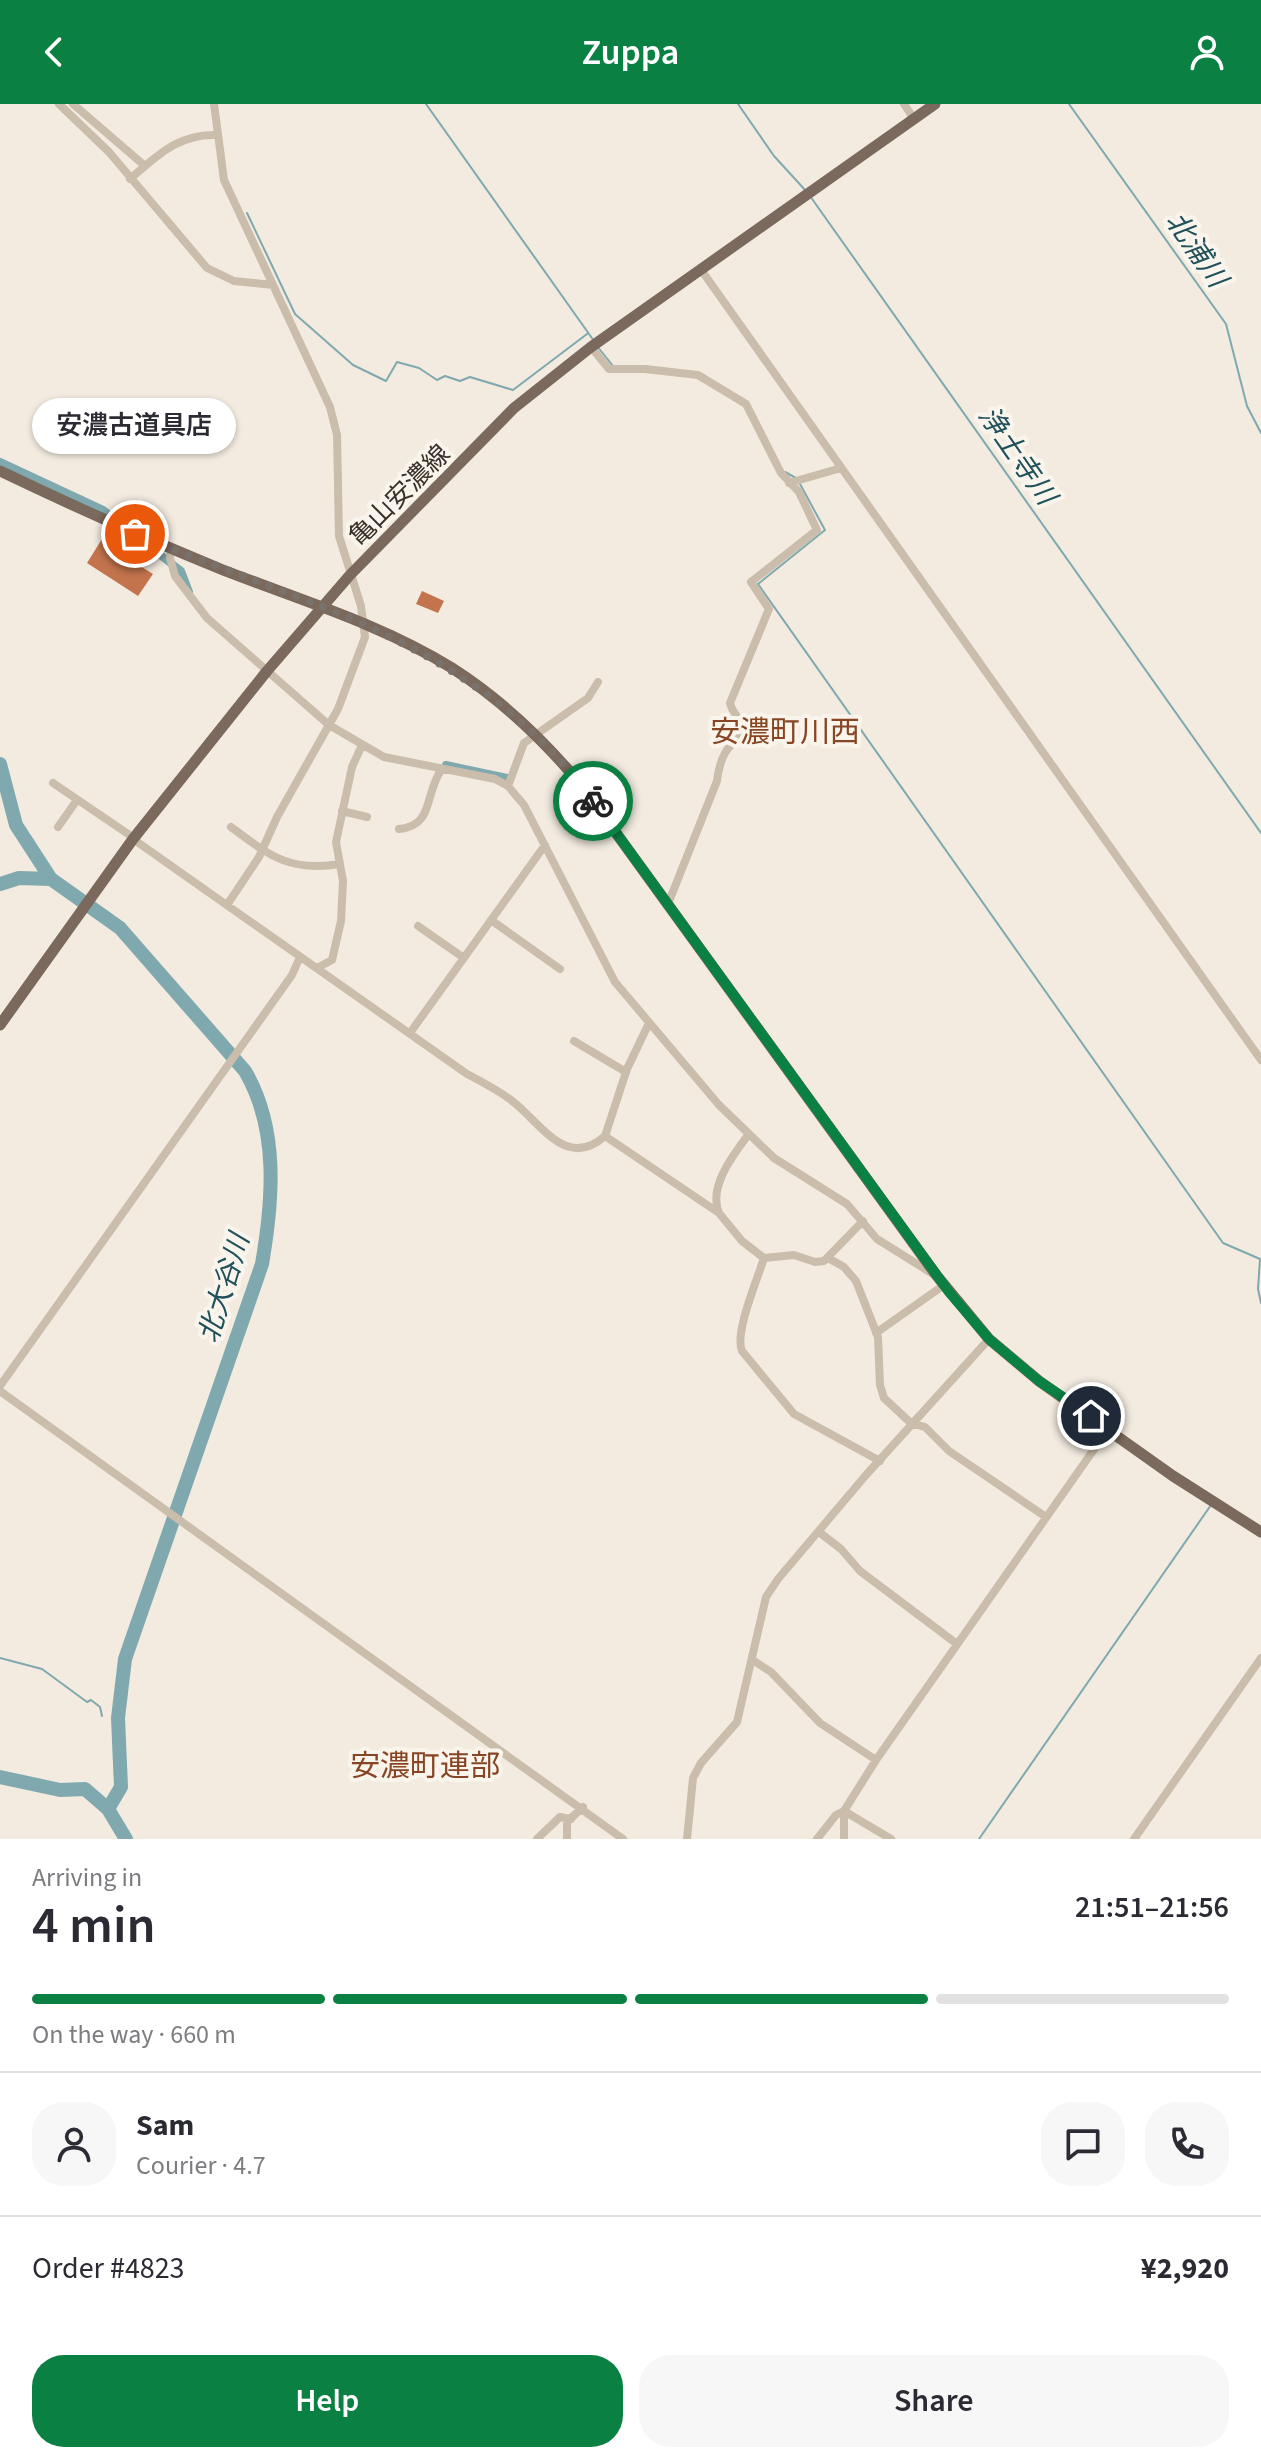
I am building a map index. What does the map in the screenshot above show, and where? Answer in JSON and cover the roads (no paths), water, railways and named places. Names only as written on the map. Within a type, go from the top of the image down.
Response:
[{"type":"main road","name":"亀山安濃線","points":[[0,1025],[134,838],[267,671],[350,575],[523,400],[592,346],[935,104]]},
{"type":"main road","points":[[0,471],[171,549],[322,606],[452,668],[501,703],[536,734],[582,786],[940,1281],[989,1339],[1039,1381],[1173,1476],[1261,1532]]},
{"type":"street","points":[[59,104],[95,137],[214,274],[234,281],[273,285]]},
{"type":"street","points":[[214,104],[224,180],[330,407],[337,435],[339,536],[365,626],[362,645],[329,725],[262,850],[227,905]]},
{"type":"street","points":[[904,104],[914,119]]},
{"type":"street","points":[[77,105],[145,166]]},
{"type":"street","points":[[130,179],[177,141],[196,135],[218,135]]},
{"type":"street","points":[[702,271],[1261,1060]]},
{"type":"street","points":[[592,346],[609,369],[645,369],[698,375],[746,404],[781,473],[799,492],[817,530],[751,582],[769,609],[730,703],[745,732],[726,747],[720,760],[717,781],[668,904]]},
{"type":"street","points":[[789,483],[841,468]]},
{"type":"street","points":[[171,549],[175,576],[185,594],[219,630],[329,725],[384,757],[495,779],[508,786],[524,805],[604,965],[649,1023],[748,1135],[774,1158],[847,1204],[893,1251],[940,1281],[876,1333]]},
{"type":"street","points":[[508,786],[524,743],[588,698],[598,682]]},
{"type":"street","points":[[317,968],[332,960],[338,945],[343,881],[336,842],[352,767],[362,745]]},
{"type":"street","points":[[399,829],[417,825],[422,819],[431,788],[442,769]]},
{"type":"street","points":[[53,783],[300,957],[510,1099],[558,1144],[586,1147],[605,1136],[626,1072],[649,1023]]},
{"type":"street","points":[[58,827],[77,800]]},
{"type":"street","points":[[342,811],[367,817]]},
{"type":"street","points":[[231,827],[262,850],[300,867],[340,864]]},
{"type":"street","points":[[410,1033],[545,845]]},
{"type":"street","points":[[491,920],[560,969]]},
{"type":"street","points":[[418,926],[464,958]]},
{"type":"street","points":[[300,957],[292,975],[0,1388],[583,1807],[623,1839]]},
{"type":"street","points":[[574,1041],[626,1072]]},
{"type":"street","points":[[719,1213],[716,1192],[736,1151],[748,1135]]},
{"type":"street","points":[[605,1136],[719,1213],[742,1241],[764,1258],[794,1255],[815,1262],[828,1258],[863,1221]]},
{"type":"street","points":[[764,1258],[744,1323],[742,1351],[794,1414],[880,1461]]},
{"type":"street","points":[[828,1258],[844,1267],[856,1281],[876,1333],[884,1398],[913,1424],[925,1427],[949,1451],[1046,1517]]},
{"type":"street","points":[[687,1839],[693,1778],[701,1763],[737,1722],[754,1661],[766,1597],[880,1461],[989,1339]]},
{"type":"street","points":[[817,1839],[836,1815],[844,1811],[876,1760],[1109,1428]]},
{"type":"street","points":[[819,1532],[841,1549],[860,1571],[957,1644]]},
{"type":"street","points":[[1134,1839],[1261,1658]]},
{"type":"street","points":[[754,1661],[771,1672],[820,1723],[876,1760]]},
{"type":"street","points":[[567,1839],[565,1827],[583,1807]]},
{"type":"street","points":[[844,1811],[844,1839]]},
{"type":"street","points":[[844,1811],[891,1839]]},
{"type":"street","points":[[537,1839],[560,1817],[571,1819]]},
{"type":"waterway","points":[[426,104],[594,341]]},
{"type":"waterway","name":"浄土寺川","points":[[738,104],[774,156],[806,191]]},
{"type":"waterway","name":"北浦川","points":[[1069,104],[1226,324],[1247,406],[1261,433]]},
{"type":"waterway","name":"浄土寺川","points":[[810,196],[1261,833]]},
{"type":"waterway","points":[[247,213],[295,314],[353,365],[386,381],[397,362],[419,368],[437,380],[445,376],[460,381],[470,377],[513,390],[587,334]]},
{"type":"waterway","points":[[597,346],[613,366]]},
{"type":"waterway","points":[[0,462],[103,510],[117,521]]},
{"type":"waterway","points":[[785,472],[796,478]]},
{"type":"waterway","points":[[800,484],[825,530],[758,584],[1223,1243],[1260,1259],[1258,1289],[1261,1303]]},
{"type":"waterway","points":[[137,537],[181,571],[189,592]]},
{"type":"waterway","name":"北大谷川","points":[[0,764],[16,825],[51,879],[120,928],[245,1071],[264,1117],[268,1141],[269,1215],[262,1264],[125,1659],[118,1718],[121,1787],[108,1809]]},
{"type":"waterway","points":[[446,765],[507,778]]},
{"type":"waterway","points":[[0,884],[19,878],[51,879]]},
{"type":"waterway","points":[[979,1839],[1211,1505]]},
{"type":"waterway","points":[[0,1658],[42,1669],[87,1702],[91,1700],[100,1707],[102,1716]]},
{"type":"waterway","points":[[0,1777],[60,1790],[85,1789],[108,1809],[126,1839]]},
{"type":"place","name":"安濃古道具店","points":[[135,534]]},
{"type":"district","name":"安濃町川西","points":[[785,732]]},
{"type":"district","name":"安濃町連部","points":[[425,1766]]}]
